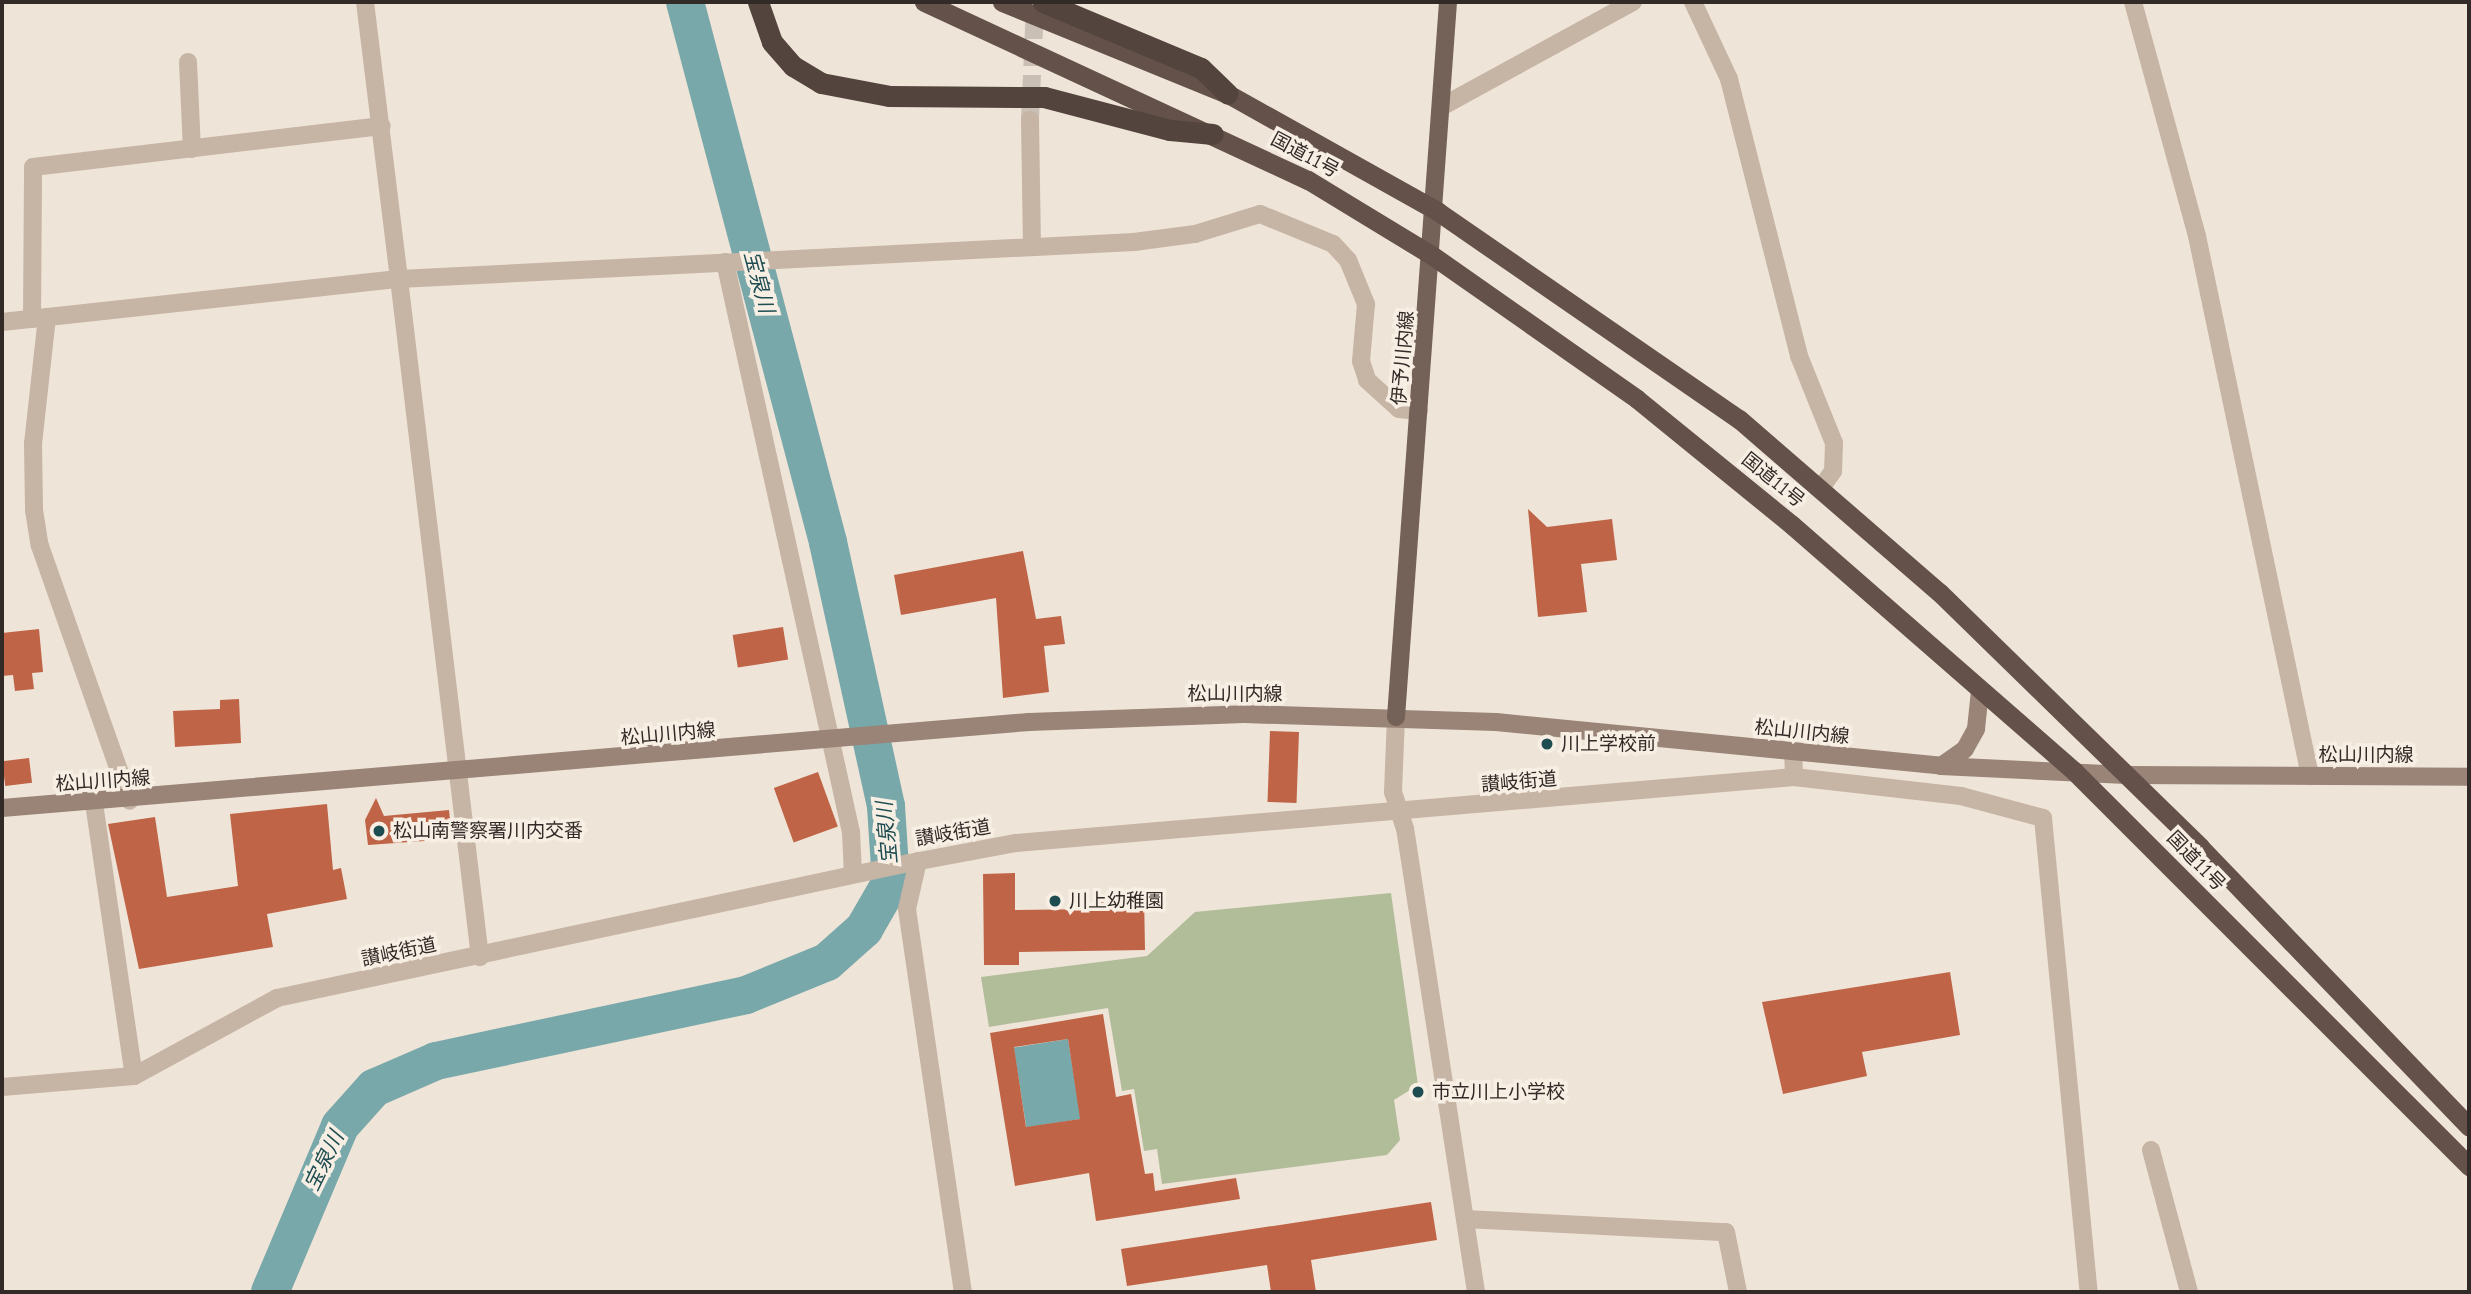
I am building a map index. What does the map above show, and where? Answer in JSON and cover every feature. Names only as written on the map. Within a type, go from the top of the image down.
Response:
[{"type":"highway","points":[[758,2],[772,42],[793,66],[821,83],[889,96],[1044,97],[1170,130],[1213,134]]},
{"type":"highway","name":"国道11号","points":[[923,2],[1308,180],[1433,256],[1647,408],[1792,525],[2074,771],[2469,1166]]},
{"type":"highway","name":"国道11号","points":[[1002,2],[1228,94],[1437,211],[1659,358],[1821,488],[1939,592],[2126,775],[2469,1127]]},
{"type":"highway","points":[[1043,2],[1201,68],[1228,94]]},
{"type":"main road","name":"伊予川内線","points":[[1395,717],[1437,211],[1448,2]]},
{"type":"main road","points":[[1941,766],[1965,749],[1976,729],[1980,691]]},
{"type":"main road","name":"松山川内線","points":[[2,808],[130,801],[1107,717],[1395,717],[1941,766],[2126,775],[2469,777]]},
{"type":"street","points":[[365,2],[480,957]]},
{"type":"street","points":[[1441,107],[1633,2]]},
{"type":"street","points":[[1693,2],[1730,79],[1799,356],[1834,443],[1833,471],[1821,488]]},
{"type":"street","points":[[2133,2],[2197,236],[2310,776]]},
{"type":"street","points":[[188,62],[192,149]]},
{"type":"street","points":[[1030,120],[1032,246]]},
{"type":"street","points":[[130,801],[40,546],[34,510],[33,444],[40,318],[33,167],[382,126]]},
{"type":"street","points":[[2,322],[399,279],[1168,239],[1240,217],[1279,217],[1333,244],[1348,260],[1366,304],[1361,361],[1367,380],[1399,409],[1419,411]]},
{"type":"street","points":[[729,262],[835,740],[856,873]]},
{"type":"street","points":[[1395,717],[1393,792],[1400,814],[1476,1292]]},
{"type":"street","points":[[1793,752],[1794,777]]},
{"type":"street","name":"讃岐街道","points":[[2,1087],[134,1076],[277,998],[480,957],[856,873],[1016,843],[1400,814],[1794,777],[1961,796],[2043,818],[2089,1292]]},
{"type":"street","points":[[94,803],[134,1076]]},
{"type":"street","points":[[914,862],[908,918],[963,1292]]},
{"type":"street","points":[[2151,1150],[2189,1292]]},
{"type":"street","points":[[1465,1219],[1726,1232],[1738,1292]]},
{"type":"green space","points":[[1391,893],[1418,1085],[1394,1100],[1400,1140],[1387,1155],[1162,1184],[1157,1149],[1144,1151],[1134,1089],[1122,1091],[1108,1008],[989,1027],[981,977],[1147,956],[1195,912]]},
{"type":"water","points":[[1068,1039],[1081,1119],[1026,1128],[1014,1048]]},
{"type":"building","points":[[1528,509],[1547,527],[1612,519],[1617,560],[1581,564],[1587,612],[1538,617]]},
{"type":"building","points":[[1023,551],[1036,619],[1061,616],[1065,644],[1044,646],[1049,692],[1003,698],[996,598],[901,615],[894,575]]},
{"type":"building","points":[[783,627],[788,660],[738,668],[733,635]]},
{"type":"building","points":[[39,629],[43,672],[32,673],[34,689],[15,691],[13,675],[2,676],[2,633]]},
{"type":"building","points":[[239,699],[241,743],[175,747],[173,711],[220,709],[220,700]]},
{"type":"building","points":[[1270,731],[1299,732],[1297,803],[1268,802]]},
{"type":"building","points":[[29,758],[32,783],[5,786],[2,761]]},
{"type":"building","points":[[818,772],[838,827],[794,843],[774,788]]},
{"type":"building","points":[[376,798],[384,816],[449,810],[452,839],[368,845],[365,820]]},
{"type":"building","points":[[327,804],[333,870],[341,868],[347,899],[267,914],[273,947],[139,969],[108,824],[155,817],[167,897],[238,886],[230,814]]},
{"type":"building","points":[[1015,873],[1015,910],[1096,909],[1096,894],[1144,893],[1145,950],[1019,952],[1019,965],[984,965],[983,874]]},
{"type":"building","points":[[1950,972],[1960,1035],[1862,1052],[1867,1076],[1783,1094],[1762,1002]]},
{"type":"building","points":[[1103,1014],[1116,1097],[1131,1094],[1145,1174],[1153,1173],[1155,1191],[1236,1178],[1240,1199],[1096,1221],[1089,1173],[1015,1186],[990,1033]],"holes":[[[1068,1039],[1080,1119],[1026,1127],[1014,1047]]]},
{"type":"building","points":[[1431,1202],[1437,1240],[1311,1260],[1316,1292],[1271,1292],[1267,1265],[1127,1286],[1121,1249]]},
{"type":"waterway","name":"宝泉川","points":[[270,1292],[340,1126],[374,1088],[436,1061],[746,995],[827,962],[864,929],[891,882],[886,806],[828,542],[685,2]]},
{"type":"tunnel","points":[[1030,120],[1035,4]]},
{"type":"place","name":"川上学校前","points":[[1547,744]]},
{"type":"place","name":"松山南警察署川内交番","points":[[379,831]]},
{"type":"place","name":"川上幼稚園","points":[[1055,901]]},
{"type":"place","name":"市立川上小学校","points":[[1418,1092]]}]
